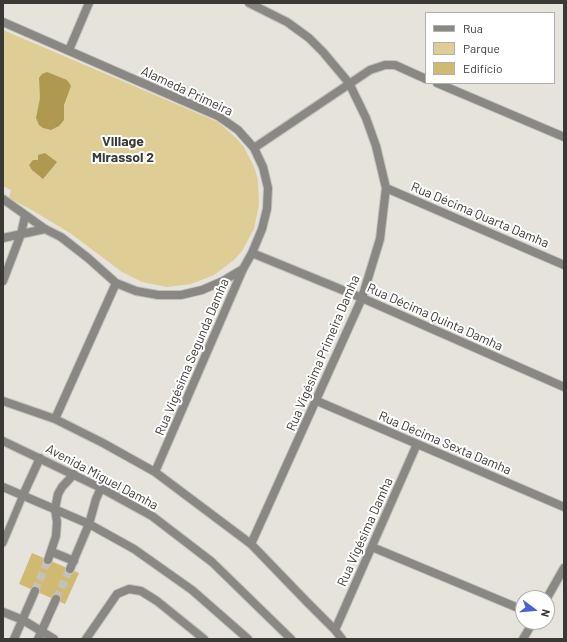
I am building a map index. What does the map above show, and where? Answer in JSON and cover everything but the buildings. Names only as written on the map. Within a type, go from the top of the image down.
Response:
[{"type":"street","points":[[69,50],[89,3]]},
{"type":"street","name":"Rua Vigésima Primeira Damha","points":[[249,3],[287,22],[309,38],[323,52],[349,84],[366,118],[376,146],[386,188],[380,239],[362,298],[317,402],[251,544]]},
{"type":"street","name":"Alameda Primeira","points":[[3,22],[218,116],[238,130],[254,148],[263,167],[268,188],[267,209],[262,230],[252,252]]},
{"type":"street","points":[[254,148],[370,70],[385,65],[395,65],[425,78]]},
{"type":"street","points":[[439,84],[564,137]]},
{"type":"street","name":"Rua Décima Quarta Damha","points":[[386,188],[564,265]]},
{"type":"street","points":[[3,199],[45,229],[61,237],[88,258],[116,283],[136,291],[158,295],[181,295],[202,290],[223,281],[243,269]]},
{"type":"street","points":[[3,281],[21,234],[26,216]]},
{"type":"street","points":[[3,238],[45,229]]},
{"type":"street","name":"Rua Vigésima Segunda Damha","points":[[155,472],[243,269],[252,252]]},
{"type":"street","name":"Rua Décima Quinta Damha","points":[[252,252],[362,298],[564,387]]},
{"type":"street","points":[[55,419],[116,283]]},
{"type":"street","points":[[3,400],[55,419],[104,443],[155,472],[251,544],[342,639]]},
{"type":"street","name":"Rua Décima Sexta Damha","points":[[317,402],[564,507]]},
{"type":"street","name":"Avenida Miguel Damha","points":[[3,441],[74,474],[152,516],[212,562],[291,639]]},
{"type":"street","name":"Rua Vigésima Damha","points":[[335,630],[417,444]]},
{"type":"street","points":[[23,496],[40,458]]},
{"type":"street","points":[[48,560],[52,552],[56,536],[57,528],[55,509],[58,494],[74,474]]},
{"type":"street","points":[[3,487],[89,524],[134,549],[192,590],[248,639]]},
{"type":"street","points":[[70,569],[89,524],[96,499],[101,488]]},
{"type":"street","points":[[372,547],[515,607]]},
{"type":"street","points":[[52,552],[74,561]]},
{"type":"street","points":[[552,590],[564,568]]},
{"type":"street","points":[[86,639],[117,594],[129,589],[140,591],[157,601],[204,639]]},
{"type":"street","points":[[14,639],[35,590]]},
{"type":"street","points":[[38,639],[56,600]]},
{"type":"street","points":[[3,612],[23,620],[54,639]]},
{"type":"street","points":[[523,639],[528,630]]},
{"type":"lane","points":[[3,543],[23,496]]},
{"type":"green space","points":[[3,30],[218,122],[236,138],[244,147],[255,169],[258,181],[259,205],[254,229],[242,251],[234,260],[214,275],[191,284],[167,287],[142,282],[122,272],[70,233],[9,198],[11,190],[3,186]]},
{"type":"shaded area","points":[[47,72],[67,80],[71,86],[64,105],[64,120],[59,126],[51,130],[43,128],[39,125],[36,118],[40,98],[39,78],[42,74]]},
{"type":"shaded area","points":[[45,153],[57,162],[43,179],[32,170],[29,165],[33,160],[38,160],[38,155]]},
{"type":"tunnel","points":[[35,591],[48,560]]},
{"type":"tunnel","points":[[56,599],[70,569]]},
{"type":"district","name":"Village Mirassol 2","points":[[123,150]]}]
